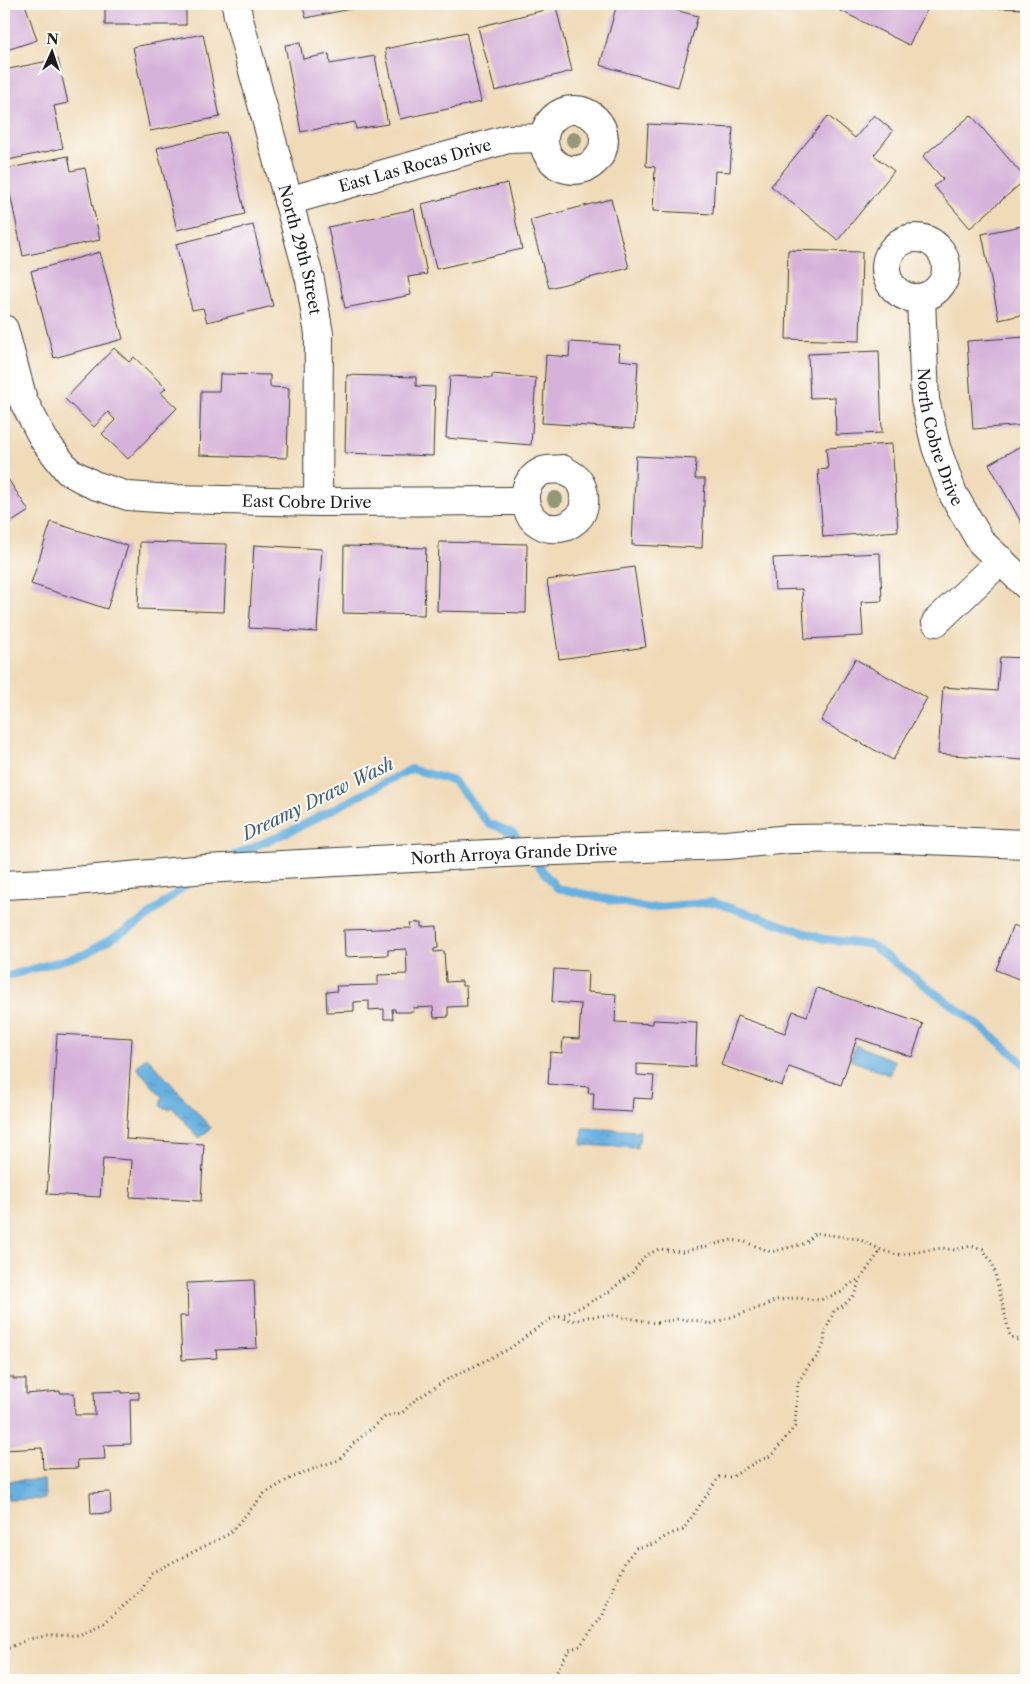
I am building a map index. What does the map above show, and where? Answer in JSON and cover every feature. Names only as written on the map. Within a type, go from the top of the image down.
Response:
[{"type":"street","name":"North 29th Street","points":[[236,4],[310,280],[319,334],[318,502]]},
{"type":"street","name":"East Las Rocas Drive","points":[[288,201],[508,139],[544,138]]},
{"type":"street","name":"North Cobre Drive","points":[[922,298],[925,400],[936,447],[953,494],[981,542],[1020,581],[1026,584]]},
{"type":"street","name":"East Cobre Drive","points":[[4,329],[23,400],[44,440],[68,471],[94,485],[128,496],[172,499],[318,502],[524,501]]},
{"type":"street","points":[[936,622],[1001,560]]},
{"type":"street","name":"North Arroya Grande Drive","points":[[4,885],[64,882],[215,868],[527,852],[727,845],[790,839],[876,838],[1026,844]]},
{"type":"path","points":[[4,1650],[29,1639],[44,1636],[79,1635],[104,1623],[142,1590],[151,1573],[229,1534],[264,1494],[289,1479],[318,1466],[339,1460],[354,1443],[386,1416],[402,1413],[415,1400],[446,1380],[509,1350],[548,1320],[606,1294],[632,1273],[645,1256],[659,1249],[682,1252],[732,1240],[745,1242],[771,1252],[806,1243],[815,1233],[859,1239],[880,1250],[897,1255],[942,1248],[955,1250],[971,1246],[983,1250],[992,1265],[1010,1336],[1026,1344]]},
{"type":"path","points":[[552,1680],[569,1650],[580,1646],[603,1615],[624,1563],[636,1548],[654,1544],[670,1534],[683,1530],[719,1477],[732,1478],[754,1462],[771,1456],[795,1426],[798,1383],[808,1366],[818,1356],[824,1344],[825,1332],[834,1311],[844,1305],[854,1295],[862,1278],[880,1250]]},
{"type":"path","points":[[557,1317],[575,1321],[587,1317],[612,1315],[655,1323],[678,1319],[699,1320],[710,1324],[762,1307],[776,1300],[795,1298],[820,1300],[842,1292],[849,1285],[862,1278]]},
{"type":"water","points":[[856,1045],[895,1061],[889,1075],[850,1060]]},
{"type":"water","points":[[147,1057],[211,1128],[199,1138],[172,1107],[169,1109],[161,1107],[161,1099],[163,1098],[136,1067]]},
{"type":"water","points":[[583,1128],[640,1131],[639,1143],[637,1143],[637,1148],[582,1145]]},
{"type":"water","points":[[44,1480],[45,1499],[8,1500],[7,1481]]},
{"type":"building","points":[[4,4],[25,4],[37,40],[4,51]]},
{"type":"building","points":[[105,4],[186,4],[186,25],[105,25]]},
{"type":"building","points":[[302,4],[370,4],[370,5],[306,18]]},
{"type":"building","points":[[617,4],[652,4],[698,16],[678,87],[600,65]]},
{"type":"building","points":[[830,4],[930,4],[909,45]]},
{"type":"building","points":[[968,4],[1026,4],[1026,9],[968,7]]},
{"type":"building","points":[[556,7],[572,71],[495,91],[478,27]]},
{"type":"building","points":[[466,32],[481,102],[400,119],[385,49]]},
{"type":"building","points":[[203,34],[220,117],[150,131],[133,47]]},
{"type":"building","points":[[300,43],[303,59],[329,54],[330,64],[375,56],[388,124],[356,129],[355,122],[301,132],[285,45]]},
{"type":"building","points":[[58,59],[68,103],[54,106],[63,148],[4,161],[4,70]]},
{"type":"building","points":[[874,115],[893,131],[874,155],[894,171],[838,240],[771,186],[828,116],[855,138]]},
{"type":"building","points":[[971,115],[1026,179],[970,228],[934,186],[943,179],[923,156]]},
{"type":"building","points":[[648,124],[733,128],[730,172],[715,171],[713,214],[653,211],[655,167],[646,166]]},
{"type":"building","points":[[226,132],[245,214],[177,230],[157,148]]},
{"type":"building","points":[[68,156],[71,171],[85,168],[100,240],[23,256],[5,169]]},
{"type":"building","points":[[507,183],[522,249],[436,269],[422,204]]},
{"type":"building","points":[[611,199],[629,268],[549,288],[530,220]]},
{"type":"building","points":[[414,209],[427,274],[408,277],[411,295],[345,308],[328,227]]},
{"type":"building","points":[[253,225],[273,306],[207,322],[203,308],[192,310],[176,244]]},
{"type":"building","points":[[1026,225],[1026,314],[999,320],[982,234]]},
{"type":"building","points":[[788,250],[862,252],[860,341],[786,339]]},
{"type":"building","points":[[100,252],[123,339],[54,358],[31,271]]},
{"type":"building","points":[[1026,337],[1026,425],[973,429],[967,341]]},
{"type":"building","points":[[570,342],[620,345],[619,360],[638,362],[634,429],[542,423],[546,355],[569,357]]},
{"type":"building","points":[[114,348],[129,362],[134,357],[166,388],[161,393],[177,408],[128,459],[102,434],[115,420],[108,412],[94,427],[65,399]]},
{"type":"building","points":[[879,351],[882,433],[836,435],[835,397],[810,398],[808,354]]},
{"type":"building","points":[[220,374],[270,375],[270,387],[289,388],[287,458],[199,455],[201,391],[219,391]]},
{"type":"building","points":[[492,374],[536,378],[531,445],[446,438],[450,376],[492,378]]},
{"type":"building","points":[[347,375],[416,377],[416,386],[435,387],[433,456],[345,453]]},
{"type":"building","points":[[1026,443],[1026,531],[989,464]]},
{"type":"building","points":[[892,444],[898,531],[823,537],[818,470],[828,469],[826,448]]},
{"type":"building","points":[[636,456],[696,459],[695,479],[705,479],[702,548],[632,545]]},
{"type":"building","points":[[4,473],[29,511],[4,527]]},
{"type":"building","points":[[51,522],[128,546],[107,609],[31,584]]},
{"type":"building","points":[[140,542],[227,544],[224,612],[138,609]]},
{"type":"building","points":[[439,542],[527,544],[526,613],[437,611]]},
{"type":"building","points":[[254,545],[322,549],[317,632],[249,628]]},
{"type":"building","points":[[344,546],[426,548],[424,615],[343,613]]},
{"type":"building","points":[[880,553],[882,601],[861,602],[863,636],[805,639],[802,589],[775,590],[773,558]]},
{"type":"building","points":[[634,567],[646,647],[559,659],[547,580]]},
{"type":"building","points":[[1000,657],[1026,658],[1026,720],[1023,760],[938,754],[943,687],[997,691]]},
{"type":"building","points":[[855,659],[927,698],[893,760],[821,721]]},
{"type":"building","points":[[422,922],[422,927],[437,926],[438,948],[434,949],[434,952],[444,951],[446,982],[462,981],[462,986],[466,986],[467,1006],[448,1007],[448,1017],[434,1018],[433,1007],[413,1008],[414,1012],[395,1012],[395,1009],[392,1009],[393,1019],[384,1019],[384,1009],[369,1010],[369,1001],[354,1002],[354,1011],[327,1012],[326,992],[337,991],[336,986],[378,985],[378,975],[407,974],[406,949],[388,950],[388,955],[345,957],[344,930],[412,928],[411,923]]},
{"type":"building","points":[[1013,925],[1026,930],[1026,982],[996,970]]},
{"type":"building","points":[[554,969],[588,971],[587,992],[616,994],[615,1022],[653,1024],[653,1020],[697,1022],[695,1067],[637,1064],[637,1075],[654,1076],[652,1099],[633,1098],[632,1112],[593,1110],[594,1093],[588,1093],[589,1087],[548,1084],[550,1052],[562,1053],[563,1038],[579,1039],[581,1004],[552,1002]]},
{"type":"building","points":[[817,988],[923,1024],[912,1057],[857,1038],[841,1085],[789,1067],[782,1086],[721,1065],[737,1016],[785,1033],[793,1011],[807,1016]]},
{"type":"building","points":[[57,1034],[132,1038],[126,1139],[204,1144],[201,1201],[130,1197],[132,1160],[103,1158],[100,1197],[47,1194]]},
{"type":"building","points":[[254,1280],[257,1348],[216,1350],[217,1358],[182,1360],[180,1316],[188,1316],[187,1283]]},
{"type":"building","points":[[4,1377],[26,1379],[26,1394],[60,1391],[60,1393],[74,1393],[75,1415],[95,1415],[94,1392],[139,1392],[139,1399],[130,1399],[131,1444],[104,1445],[105,1459],[77,1460],[78,1468],[43,1469],[42,1448],[4,1450]]},
{"type":"building","points":[[110,1492],[111,1513],[91,1514],[90,1493]]},
{"type":"waterway","name":"Dreamy Draw Wash","points":[[231,857],[299,827],[411,769],[454,781],[488,823],[513,833],[524,847]]},
{"type":"waterway","name":"Dreamy Draw Wash","points":[[532,858],[557,888],[648,908],[713,902],[824,939],[871,945],[985,1030],[1026,1067]]},
{"type":"waterway","name":"Dreamy Draw Wash","points":[[4,977],[85,954],[142,921],[193,879]]}]
